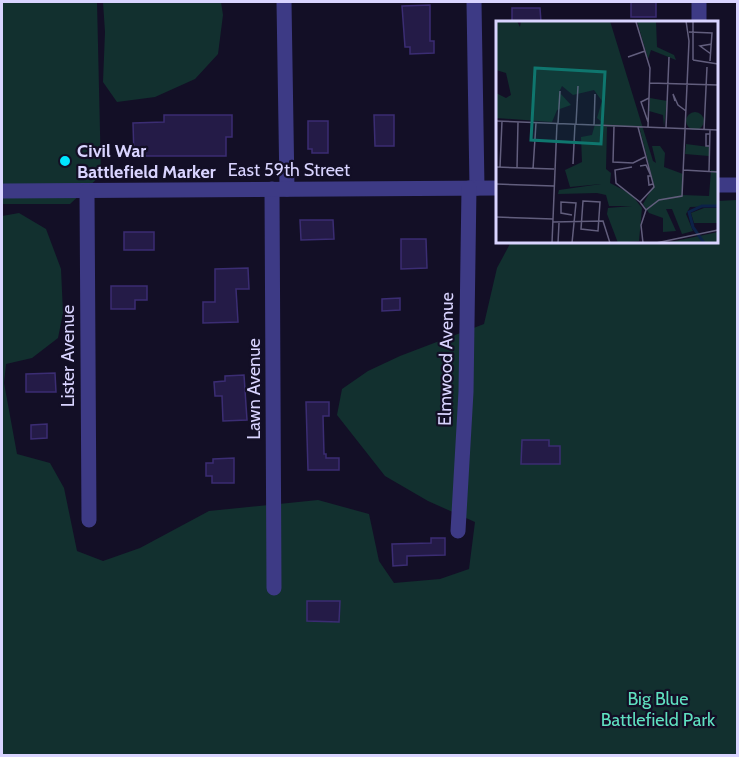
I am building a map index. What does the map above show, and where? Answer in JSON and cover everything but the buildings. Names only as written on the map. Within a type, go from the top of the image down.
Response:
[{"type":"street","name":"Lawn Avenue","points":[[274,588],[284,2]]},
{"type":"street","name":"Elmwood Avenue","points":[[458,531],[466,392],[473,188],[474,2]]},
{"type":"street","points":[[699,2],[699,21]]},
{"type":"street","points":[[718,185],[738,185]]},
{"type":"street","name":"East 59th Street","points":[[2,191],[496,188]]},
{"type":"street","name":"Lister Avenue","points":[[87,191],[89,520]]},
{"type":"green space","points":[[2,2],[97,2],[101,175],[70,204],[2,204]]},
{"type":"green space","points":[[103,2],[221,2],[223,15],[218,54],[195,79],[155,97],[117,102],[103,82],[105,32]]},
{"type":"green space","name":"Big Blue Battlefield Park","points":[[737,200],[737,755],[2,755],[2,216],[19,213],[46,229],[61,269],[63,313],[58,338],[32,358],[6,364],[4,383],[17,454],[50,463],[64,488],[77,551],[103,561],[140,548],[209,511],[318,500],[369,514],[379,561],[394,583],[440,579],[469,569],[475,522],[428,501],[385,476],[337,415],[342,389],[368,371],[400,356],[484,324],[497,268],[510,243],[718,243],[718,201]]},
{"type":"place","name":"Civil War Battlefield Marker","points":[[65,161]]}]
